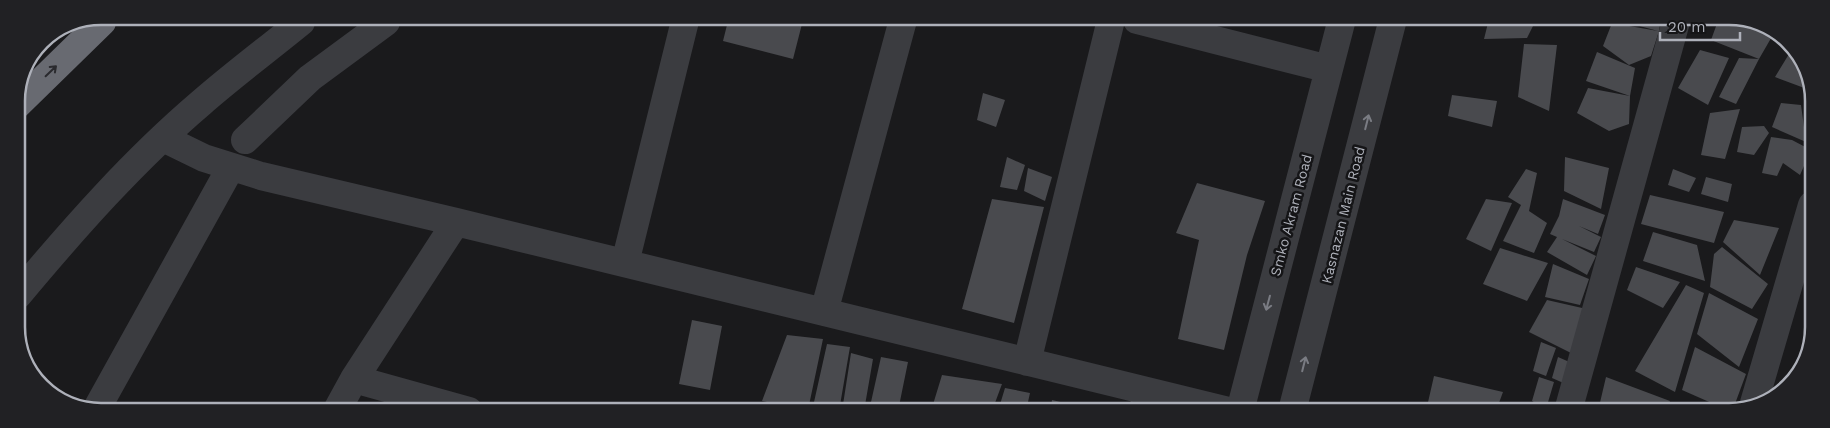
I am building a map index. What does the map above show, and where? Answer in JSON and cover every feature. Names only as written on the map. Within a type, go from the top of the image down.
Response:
[{"type":"highway","points":[[25,97],[99,25]]},
{"type":"street","points":[[25,287],[64,240],[163,138],[200,103],[297,25]]},
{"type":"street","points":[[246,140],[310,78],[382,25]]},
{"type":"street","points":[[625,263],[684,25]]},
{"type":"street","points":[[824,312],[902,25]]},
{"type":"street","points":[[1028,362],[1110,25]]},
{"type":"street","points":[[1157,25],[1329,69]]},
{"type":"street","name":"Smko Akram Road","points":[[1242,403],[1340,25]]},
{"type":"street","name":"Kasnazan Main Road","points":[[1294,403],[1391,25]]},
{"type":"street","points":[[1570,403],[1675,25]]},
{"type":"street","points":[[163,138],[204,158],[231,167],[1196,403]]},
{"type":"street","points":[[100,403],[231,167]]},
{"type":"street","points":[[341,403],[354,379],[456,222]]},
{"type":"street","points":[[1756,398],[1805,229]]},
{"type":"street","points":[[354,379],[443,403]]},
{"type":"building","points":[[727,25],[802,25],[793,59],[723,41]]},
{"type":"building","points":[[1488,25],[1534,25],[1527,38],[1484,39]]},
{"type":"building","points":[[1611,25],[1624,25],[1658,31],[1636,25],[1660,25],[1651,56],[1629,65],[1603,46]]},
{"type":"building","points":[[1716,25],[1744,26],[1771,38],[1759,59],[1711,40]]},
{"type":"building","points":[[1524,44],[1557,45],[1549,111],[1518,97]]},
{"type":"building","points":[[1700,50],[1729,58],[1708,105],[1678,88]]},
{"type":"building","points":[[1597,52],[1635,68],[1630,96],[1586,81]]},
{"type":"building","points":[[1789,55],[1795,63],[1804,88],[1775,77]]},
{"type":"building","points":[[1739,58],[1759,59],[1736,104],[1719,97]]},
{"type":"building","points":[[1588,88],[1630,96],[1629,124],[1609,131],[1577,113]]},
{"type":"building","points":[[983,93],[1005,100],[996,127],[977,120]]},
{"type":"building","points":[[1452,95],[1497,101],[1492,127],[1448,116]]},
{"type":"building","points":[[1781,103],[1801,105],[1805,142],[1772,127]]},
{"type":"building","points":[[1740,109],[1725,159],[1701,155],[1710,113]]},
{"type":"building","points":[[1764,126],[1769,133],[1754,155],[1737,152],[1742,127]]},
{"type":"building","points":[[1771,137],[1792,140],[1805,147],[1805,164],[1800,175],[1783,163],[1777,176],[1762,173]]},
{"type":"building","points":[[1007,157],[1025,165],[1017,190],[1000,187]]},
{"type":"building","points":[[1565,157],[1609,168],[1601,209],[1564,191]]},
{"type":"building","points":[[1028,168],[1052,177],[1045,201],[1024,191]]},
{"type":"building","points":[[1526,169],[1537,173],[1529,211],[1547,223],[1534,253],[1503,241],[1521,205],[1508,197]]},
{"type":"building","points":[[1673,169],[1696,178],[1689,192],[1668,185]]},
{"type":"building","points":[[1706,177],[1732,184],[1728,202],[1701,194]]},
{"type":"building","points":[[1197,183],[1265,201],[1247,255],[1224,350],[1178,339],[1199,240],[1176,233]]},
{"type":"building","points":[[1650,195],[1724,212],[1714,243],[1641,224]]},
{"type":"building","points":[[992,199],[1044,207],[1014,323],[962,309]]},
{"type":"building","points":[[1486,199],[1512,203],[1491,251],[1466,239]]},
{"type":"building","points":[[1563,199],[1605,215],[1598,234],[1579,226],[1601,237],[1594,252],[1562,239],[1596,256],[1587,275],[1547,252],[1557,237],[1550,234],[1559,216]]},
{"type":"building","points":[[1734,220],[1779,228],[1760,275],[1723,242]]},
{"type":"building","points":[[1653,232],[1697,245],[1705,281],[1643,261]]},
{"type":"building","points":[[1722,247],[1768,284],[1752,309],[1710,287],[1714,254]]},
{"type":"building","points":[[1500,248],[1548,263],[1527,301],[1483,284]]},
{"type":"building","points":[[1553,264],[1589,279],[1580,305],[1545,297]]},
{"type":"building","points":[[1636,267],[1680,282],[1663,308],[1627,290]]},
{"type":"building","points":[[1686,285],[1704,293],[1675,392],[1635,371]]},
{"type":"building","points":[[1709,293],[1758,319],[1739,367],[1697,334]]},
{"type":"building","points":[[1547,300],[1591,310],[1573,354],[1529,332]]},
{"type":"building","points":[[692,320],[722,326],[710,390],[679,384]]},
{"type":"building","points":[[787,335],[823,339],[809,403],[772,403],[762,401]]},
{"type":"building","points":[[1541,342],[1556,348],[1546,376],[1533,371]]},
{"type":"building","points":[[827,344],[850,347],[840,403],[814,403]]},
{"type":"building","points":[[1695,347],[1746,374],[1735,403],[1712,403],[1682,390]]},
{"type":"building","points":[[851,353],[873,359],[865,403],[843,403]]},
{"type":"building","points":[[881,357],[908,362],[900,403],[871,403]]},
{"type":"building","points":[[1558,357],[1574,364],[1568,385],[1552,378]]},
{"type":"building","points":[[942,375],[1002,384],[995,403],[933,403]]},
{"type":"building","points":[[1434,376],[1503,392],[1499,403],[1428,403]]},
{"type":"building","points":[[1539,377],[1554,382],[1548,403],[1536,403],[1532,401]]},
{"type":"building","points":[[1606,377],[1670,401],[1669,403],[1600,403]]},
{"type":"building","points":[[1005,388],[1030,393],[1028,403],[1000,403]]},
{"type":"building","points":[[1052,400],[1065,403],[1051,403]]},
{"type":"building","points":[[1131,400],[1142,403],[1130,403]]}]
